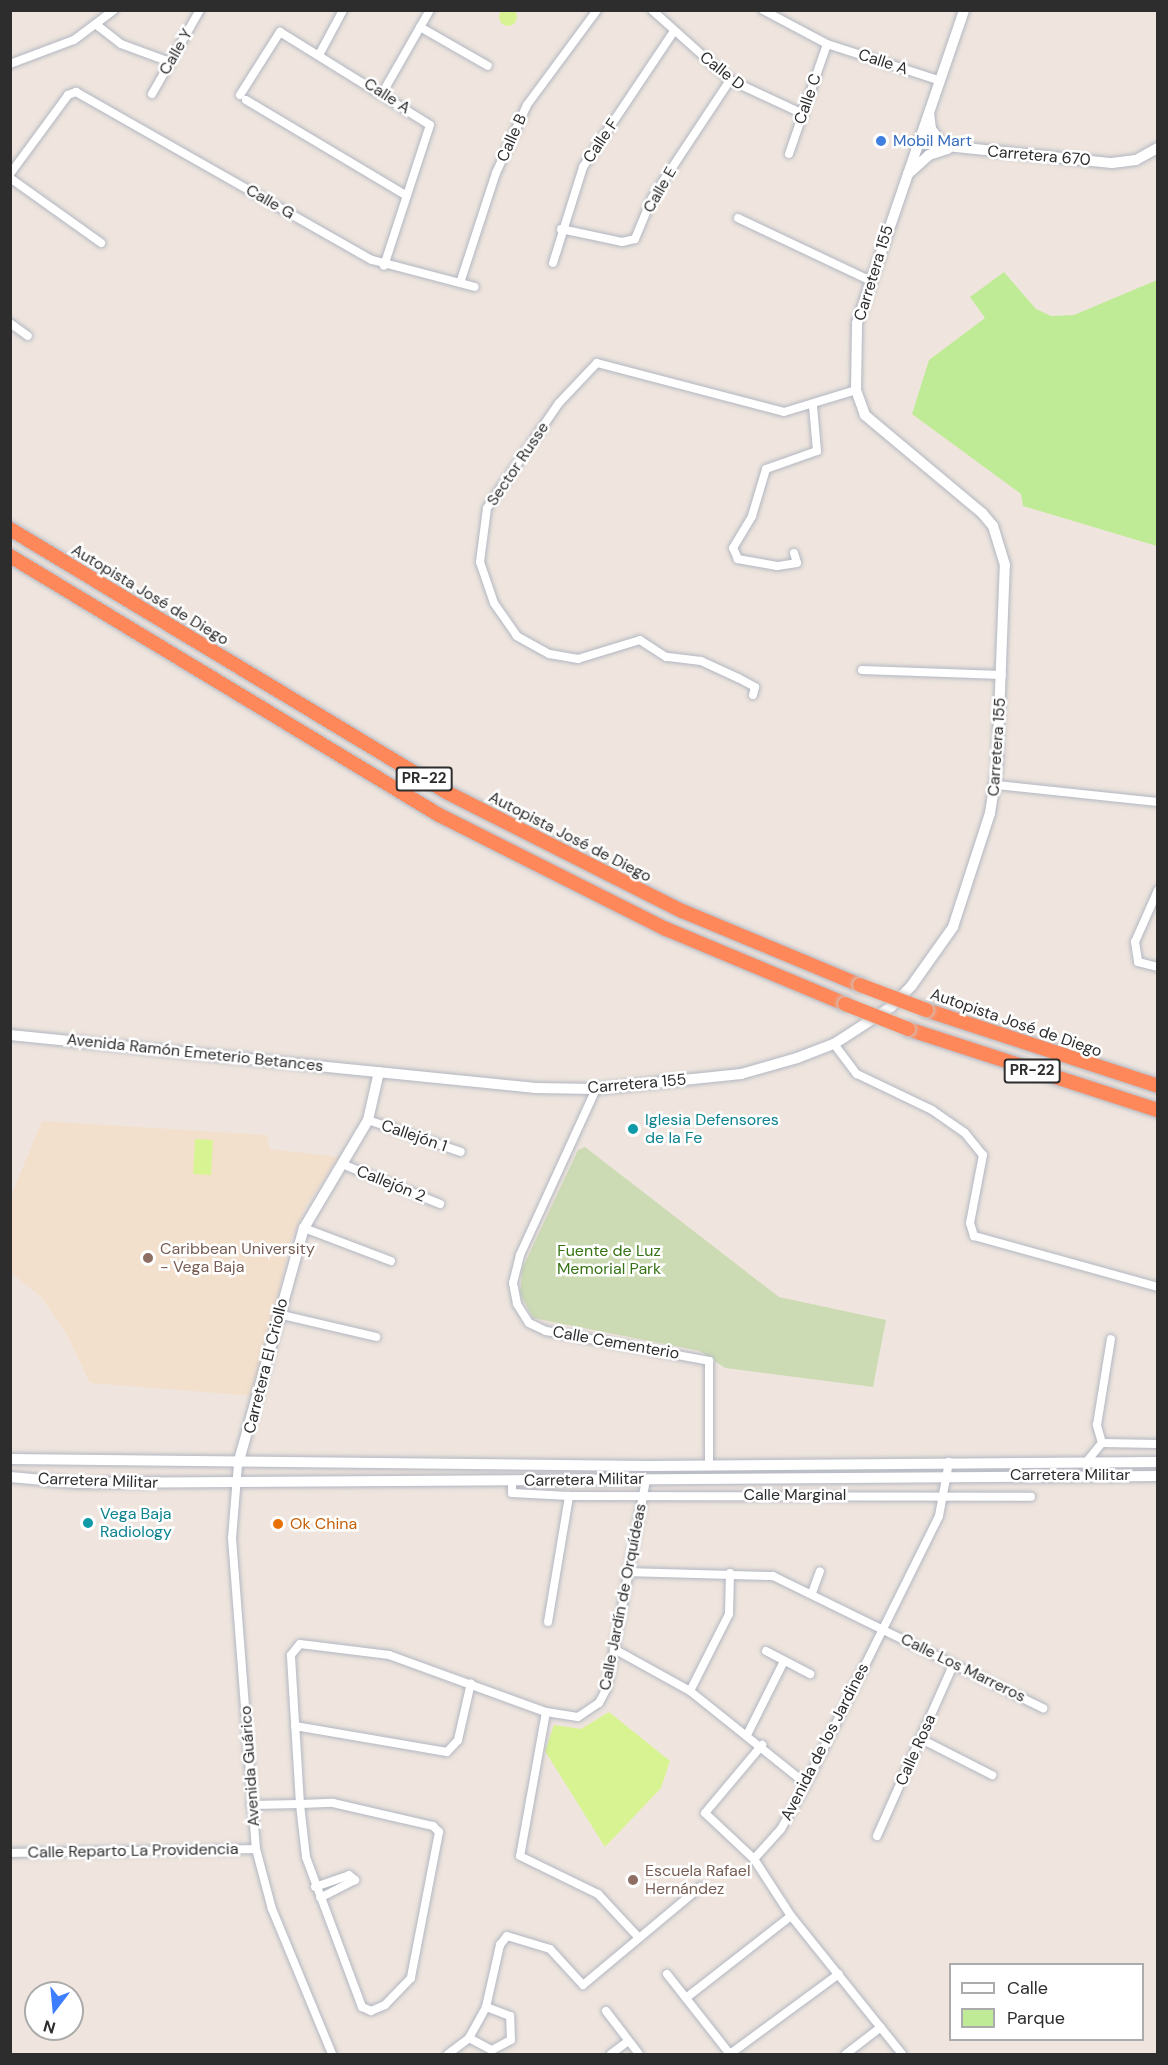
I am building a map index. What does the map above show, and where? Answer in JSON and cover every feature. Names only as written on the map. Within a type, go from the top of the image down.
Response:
[{"type":"highway","name":"Autopista José de Diego","points":[[10,529],[448,793],[682,911],[926,1010],[1158,1086]]},
{"type":"highway","name":"PR-22","points":[[10,556],[449,820],[666,929],[908,1029],[1158,1110]]},
{"type":"street","points":[[10,63],[98,26],[114,10]]},
{"type":"street","name":"Calle Y","points":[[152,94],[200,10]]},
{"type":"street","points":[[319,54],[343,10]]},
{"type":"street","points":[[383,92],[430,10]]},
{"type":"street","name":"Calle B","points":[[460,283],[496,173],[527,105],[597,10]]},
{"type":"street","name":"Calle D","points":[[652,10],[730,80],[803,114]]},
{"type":"street","name":"Calle A","points":[[763,10],[827,44],[938,80]]},
{"type":"street","name":"Carretera 155","points":[[379,1072],[596,1089],[741,1074],[834,1044],[891,1007],[945,941],[965,897],[996,785],[1006,572],[993,526],[873,426],[856,390],[857,323],[963,10]]},
{"type":"street","points":[[98,26],[121,44],[170,62]]},
{"type":"street","points":[[420,27],[488,66]]},
{"type":"street","name":"Calle F","points":[[553,263],[561,229],[583,167],[674,31]]},
{"type":"street","name":"Calle A","points":[[384,266],[407,196],[430,125],[383,92],[280,32],[243,97],[407,196]]},
{"type":"street","name":"Calle C","points":[[789,154],[827,44]]},
{"type":"street","name":"Calle E","points":[[561,229],[622,242],[635,239],[652,198],[730,80]]},
{"type":"street","name":"Calle G","points":[[10,176],[68,95],[76,92],[384,266],[475,287]]},
{"type":"street","points":[[906,176],[929,155],[948,147],[931,129],[929,108]]},
{"type":"street","name":"Carretera 670","points":[[917,143],[1112,163],[1136,159],[1158,148]]},
{"type":"street","points":[[10,176],[101,243]]},
{"type":"street","points":[[738,218],[871,282]]},
{"type":"street","points":[[10,323],[28,336]]},
{"type":"street","name":"Sector Russe","points":[[753,695],[755,687],[738,678],[701,661],[666,657],[640,640],[578,659],[527,643],[512,631],[494,603],[480,562],[480,535],[493,497],[580,375],[597,363],[784,412],[813,406],[856,390]]},
{"type":"street","points":[[794,553],[797,563],[777,566],[738,559],[733,548],[752,516],[766,469],[817,451],[813,406]]},
{"type":"street","points":[[861,670],[1002,675]]},
{"type":"street","points":[[996,785],[1158,802]]},
{"type":"street","points":[[1158,890],[1136,942],[1138,962],[1158,968]]},
{"type":"street","name":"Avenida Ramón Emeterio Betances","points":[[10,1035],[379,1072]]},
{"type":"street","points":[[834,1044],[857,1074],[932,1110],[964,1133],[983,1155],[970,1223],[974,1236],[1158,1287]]},
{"type":"street","name":"Carretera El Criollo","points":[[238,1464],[278,1314],[304,1228],[368,1120],[379,1072]]},
{"type":"street","name":"Calle Cementerio","points":[[596,1089],[520,1255],[513,1283],[518,1304],[529,1323],[546,1331],[709,1360],[714,1383],[709,1466]]},
{"type":"street","name":"Callejón 1","points":[[368,1120],[461,1152]]},
{"type":"street","name":"Callejón 2","points":[[342,1164],[440,1204]]},
{"type":"street","points":[[304,1228],[391,1261]]},
{"type":"street","points":[[278,1314],[376,1337]]},
{"type":"street","points":[[1102,1443],[1097,1425],[1111,1339]]},
{"type":"street","points":[[1102,1443],[1158,1444]]},
{"type":"street","points":[[1088,1460],[1102,1443]]},
{"type":"street","name":"Carretera Militar","points":[[10,1459],[238,1464],[709,1466],[1088,1460],[1158,1462]]},
{"type":"street","name":"Avenida de los Jardines","points":[[754,1859],[781,1829],[806,1784],[883,1629],[947,1494],[949,1462]]},
{"type":"street","name":"Avenida Guárico","points":[[238,1464],[232,1539],[256,1849],[272,1909],[332,2055]]},
{"type":"street","name":"Carretera Militar","points":[[10,1477],[77,1483],[646,1480],[949,1475],[1158,1476]]},
{"type":"street","name":"Calle Jardín de Orquídeas","points":[[251,1806],[300,1804],[333,1803],[433,1826],[439,1832],[411,1978],[385,2005],[370,2011],[362,2007],[315,1887],[300,1804],[291,1655],[300,1644],[389,1655],[546,1712],[578,1717],[599,1703],[615,1649],[646,1480]]},
{"type":"street","name":"Calle Marginal","points":[[512,1481],[512,1493],[568,1496],[947,1494],[1031,1497]]},
{"type":"street","points":[[548,1622],[568,1496]]},
{"type":"street","points":[[812,1593],[820,1571]]},
{"type":"street","name":"Calle Los Marreros","points":[[629,1572],[730,1573],[773,1576],[812,1593],[1043,1708]]},
{"type":"street","points":[[690,1691],[729,1614],[730,1573]]},
{"type":"street","points":[[615,1649],[690,1691],[748,1733],[806,1784]]},
{"type":"street","points":[[766,1651],[810,1674]]},
{"type":"street","points":[[748,1733],[784,1661]]},
{"type":"street","name":"Calle Rosa","points":[[878,1836],[953,1665]]},
{"type":"street","points":[[295,1726],[447,1752],[458,1740],[471,1683]]},
{"type":"street","points":[[546,1712],[520,1856],[597,1894],[639,1938]]},
{"type":"street","points":[[921,1739],[993,1775]]},
{"type":"street","points":[[762,1745],[705,1813],[754,1859],[791,1916],[902,2055]]},
{"type":"street","name":"Calle Reparto La Providencia","points":[[10,1853],[256,1849]]},
{"type":"street","points":[[315,1887],[349,1875],[355,1880],[320,1899]]},
{"type":"street","points":[[448,2055],[469,2038],[486,2007],[500,1945],[507,1936],[549,1949],[583,1985],[700,1887]]},
{"type":"street","points":[[686,1998],[791,1916]]},
{"type":"street","points":[[667,1974],[730,2054],[839,1974]]},
{"type":"street","points":[[469,2038],[492,2050],[511,2040],[510,2016],[486,2007]]},
{"type":"street","points":[[606,2011],[639,2055]]},
{"type":"street","points":[[846,2055],[881,2027]]},
{"type":"street","points":[[611,2055],[628,2041]]},
{"type":"shaded area","name":"Caribbean University - Vega Baja","points":[[42,1121],[267,1135],[270,1149],[339,1157],[306,1206],[290,1243],[255,1396],[90,1383],[66,1333],[41,1297],[11,1273],[10,1198]]},
{"type":"green space","points":[[508,8],[514,11],[517,17],[514,23],[508,26],[502,23],[499,17],[502,11]]},
{"type":"green space","points":[[1004,272],[1036,309],[1051,316],[1074,315],[1157,280],[1157,546],[1023,506],[1021,494],[912,414],[929,360],[985,318],[970,297]]},
{"type":"green space","points":[[195,1139],[213,1140],[211,1175],[193,1174]]},
{"type":"green space","name":"Fuente de Luz Memorial Park","points":[[585,1147],[779,1297],[886,1320],[873,1387],[725,1368],[700,1351],[533,1318],[520,1294],[522,1269],[578,1150]]},
{"type":"green space","points":[[609,1712],[670,1761],[661,1788],[605,1847],[545,1751],[554,1725],[581,1729]]},
{"type":"place","name":"Mobil Mart","points":[[881,141]]},
{"type":"place","name":"Iglesia Defensores de la Fe","points":[[633,1129]]},
{"type":"place","name":"Caribbean University - Vega Baja","points":[[148,1258]]},
{"type":"place","name":"Vega Baja Radiology","points":[[88,1523]]},
{"type":"place","name":"Ok China","points":[[278,1524]]},
{"type":"place","name":"Escuela Rafael Hernández","points":[[633,1880]]}]
